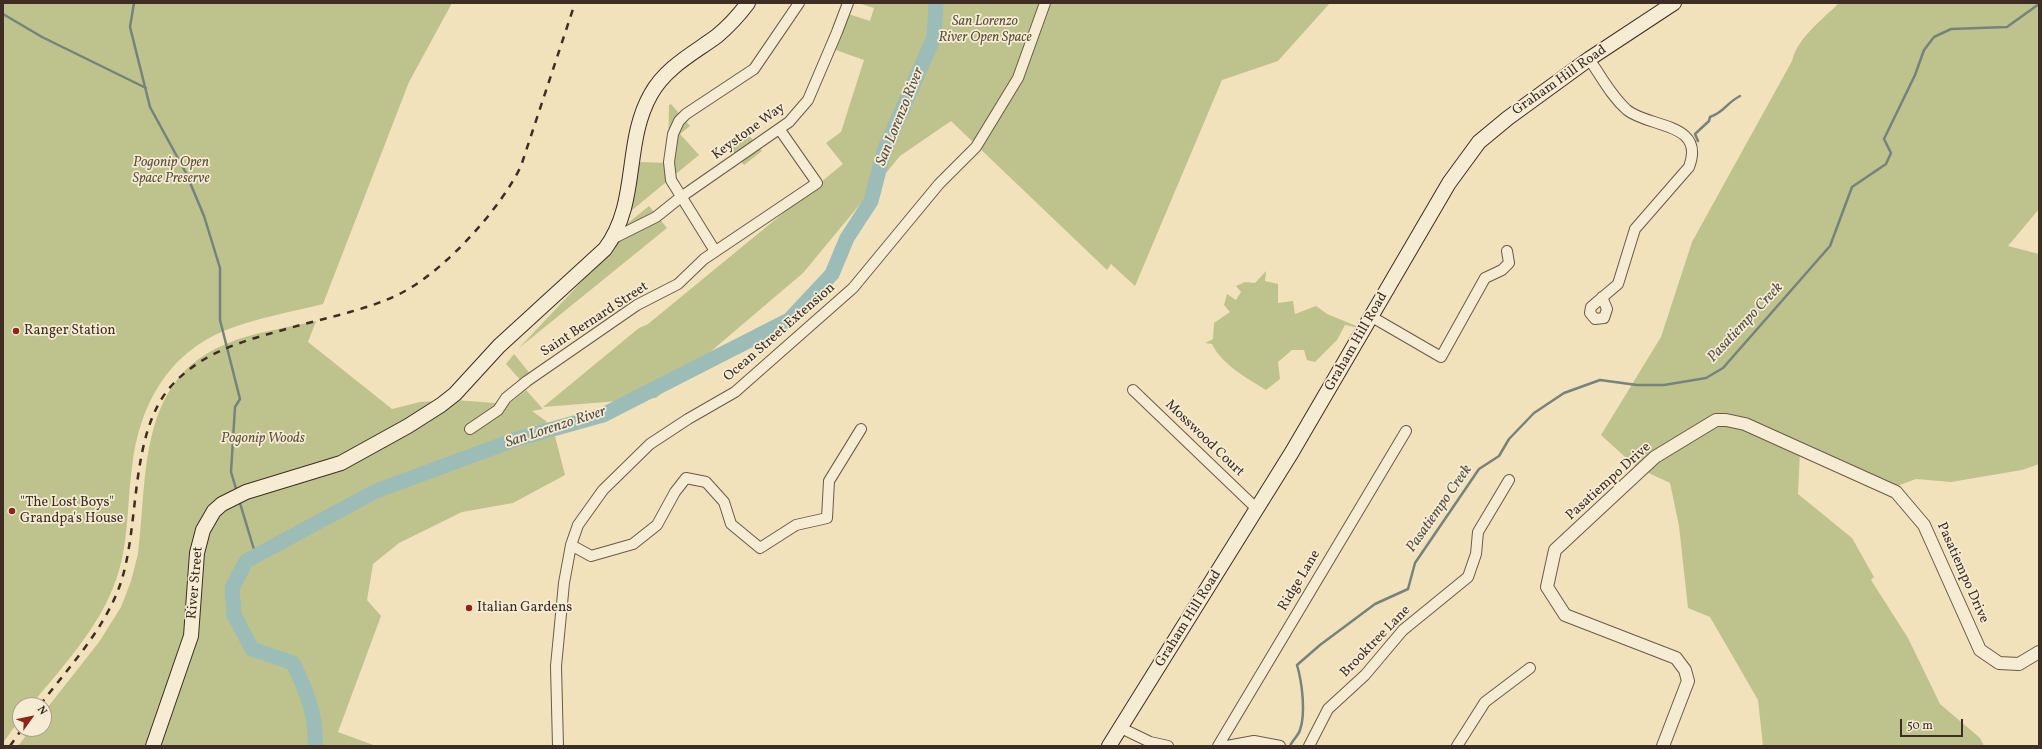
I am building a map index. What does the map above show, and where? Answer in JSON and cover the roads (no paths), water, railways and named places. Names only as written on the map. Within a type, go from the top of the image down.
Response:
[{"type":"main road","points":[[614,238],[627,202],[639,124],[651,94],[670,70],[731,23],[748,3]]},
{"type":"main road","name":"Graham Hill Road","points":[[1109,746],[1257,509],[1372,317],[1449,183],[1479,142],[1508,118],[1589,59],[1674,3]]},
{"type":"main road","name":"River Street","points":[[153,746],[191,636],[196,568],[200,540],[208,519],[214,511],[232,498],[246,492],[327,469],[357,455],[408,426],[455,394],[499,346],[590,265],[614,238]]},
{"type":"street","points":[[715,251],[671,180],[669,162],[673,134],[679,121],[754,69],[799,3]]},
{"type":"street","name":"Keystone Way","points":[[614,238],[656,217],[681,197],[780,130],[797,115],[808,100],[848,3]]},
{"type":"street","name":"Ocean Street Extension","points":[[558,746],[556,666],[564,583],[571,545],[578,525],[604,490],[650,444],[688,419],[735,392],[853,288],[939,184],[976,147],[1018,78],[1045,3]]},
{"type":"street","points":[[1589,59],[1618,101],[1628,111],[1638,117],[1670,126],[1679,131],[1687,139],[1693,150],[1689,167],[1635,229],[1618,284],[1602,297]]},
{"type":"street","name":"Saint Bernard Street","points":[[470,429],[498,410],[506,398],[527,381],[637,305],[678,284],[694,268],[715,251],[817,183],[780,130]]},
{"type":"street","points":[[1372,317],[1440,357],[1485,278],[1502,270],[1509,263],[1507,251]]},
{"type":"street","name":"Mosswood Court","points":[[1132,390],[1257,509]]},
{"type":"street","name":"Pasatiempo Drive","points":[[1663,746],[1688,681],[1685,670],[1676,658],[1564,615],[1547,587],[1555,550],[1655,458],[1716,420],[1745,424],[1896,492],[1924,525],[1980,650],[1999,663],[2019,664],[2039,652]]},
{"type":"street","points":[[571,545],[591,556],[633,544],[657,524],[675,492],[686,478],[706,482],[724,502],[732,524],[760,548],[796,525],[827,518],[829,482],[861,429]]},
{"type":"street","name":"Ridge Lane","points":[[1218,746],[1406,431]]},
{"type":"street","name":"Brooktree Lane","points":[[1309,746],[1328,709],[1365,674],[1403,630],[1468,577],[1476,554],[1478,532],[1509,480]]},
{"type":"street","points":[[1457,746],[1484,702],[1530,668]]},
{"type":"street","points":[[1120,728],[1150,742],[1168,746]]},
{"type":"street","points":[[1227,746],[1254,741],[1280,746]]},
{"type":"waterway","points":[[134,3],[130,27],[150,107],[186,173],[204,216],[220,268],[220,320],[240,399],[235,407],[231,472],[237,492]]},
{"type":"waterway","name":"San Lorenzo River","points":[[315,746],[314,724],[310,703],[293,663],[252,649],[234,615],[232,588],[246,561],[376,491],[517,439],[603,415],[789,320],[832,274],[847,238],[871,201],[884,151],[934,37],[936,3]]},
{"type":"waterway","name":"Pasatiempo Creek","points":[[1290,746],[1300,730],[1303,715],[1302,689],[1297,665],[1320,645],[1375,604],[1408,589],[1415,563],[1479,469],[1499,456],[1509,439],[1534,413],[1564,393],[1600,380],[1637,385],[1664,385],[1706,378],[1723,368],[1830,246],[1852,187],[1886,164],[1891,153],[1884,139],[1915,75],[1924,50],[1934,37],[1951,29],[2007,27],[2039,4]]},
{"type":"waterway","points":[[3,14],[42,37],[146,88]]},
{"type":"waterway","points":[[1698,141],[1695,134],[1709,121],[1710,117],[1719,113],[1740,96]]},
{"type":"waterway","points":[[239,500],[256,556]]},
{"type":"railway","points":[[46,697],[95,633],[113,602],[120,585],[131,535],[142,452],[149,426],[159,403],[174,383],[186,372],[213,354],[243,342],[363,308],[392,298],[421,281],[455,252],[487,218],[512,182],[521,166],[575,3]]},
{"type":"railway","points":[[10,746],[16,737]]},
{"type":"place","name":"Ranger Station","points":[[16,331]]},
{"type":"place","name":"\"The Lost Boys\" Grandpa's House","points":[[12,511]]},
{"type":"place","name":"Italian Gardens","points":[[469,608]]},
{"type":"park label","name":"San Lorenzo River Open Space","points":[[985,30]]},
{"type":"park label","name":"Pogonip Open Space Preserve","points":[[171,172]]},
{"type":"park label","name":"Pogonip Woods","points":[[263,439]]}]
